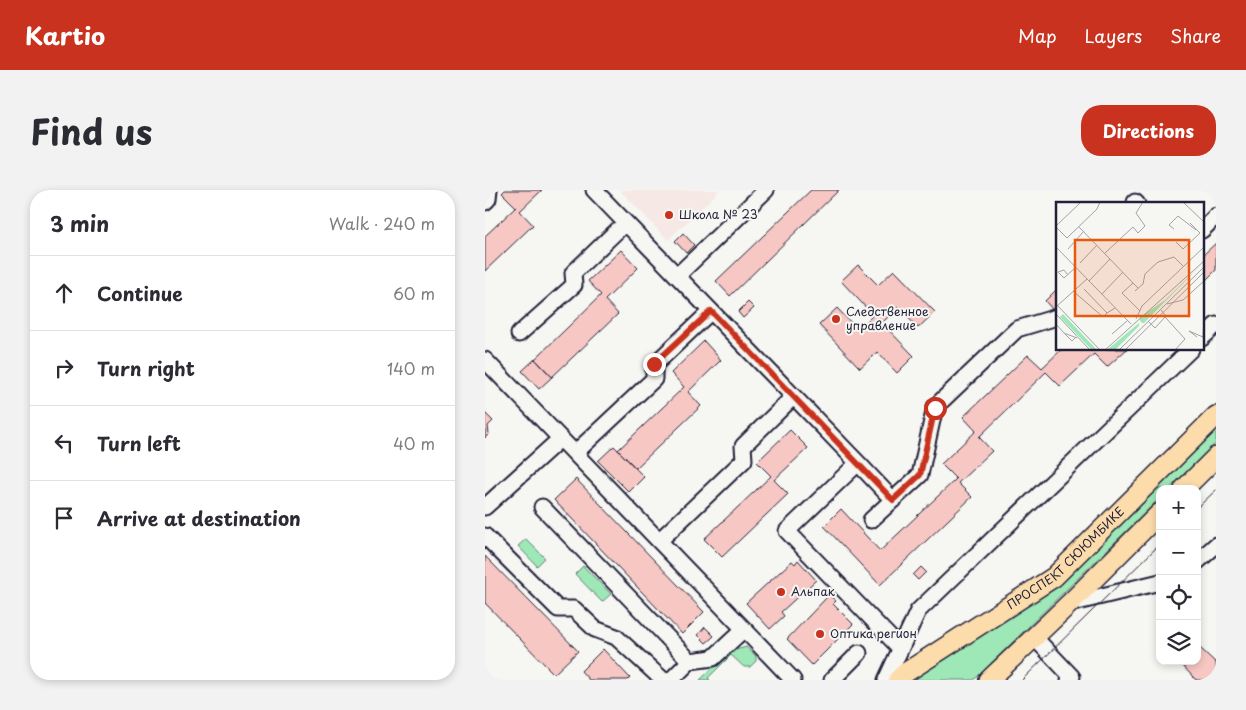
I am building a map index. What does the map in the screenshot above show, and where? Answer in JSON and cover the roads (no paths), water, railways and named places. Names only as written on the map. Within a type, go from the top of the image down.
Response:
[{"type":"main road","name":"ПРОСПЕКТ СЮЮМБИКЕ","points":[[898,680],[905,673],[1055,577],[1216,416]]},
{"type":"main road","points":[[1188,485],[1216,457]]},
{"type":"main road","points":[[989,680],[1156,517]]},
{"type":"street","points":[[485,202],[488,199],[489,190]]},
{"type":"street","points":[[594,190],[893,500]]},
{"type":"street","points":[[677,276],[766,190]]},
{"type":"street","points":[[1203,229],[1216,216]]},
{"type":"street","points":[[519,334],[574,285],[573,273],[625,223]]},
{"type":"street","points":[[575,453],[654,379],[654,364],[711,311]]},
{"type":"street","points":[[871,520],[920,475],[935,408],[1017,329],[1056,317]]},
{"type":"street","points":[[1203,337],[1216,325]]},
{"type":"street","points":[[887,680],[918,611],[1182,352]]},
{"type":"street","points":[[487,365],[575,453],[793,680]]},
{"type":"street","points":[[659,540],[744,460],[743,446],[793,397]]},
{"type":"street","points":[[485,507],[560,438]]},
{"type":"street","points":[[858,463],[787,531],[900,648]]},
{"type":"street","points":[[542,507],[691,661]]},
{"type":"street","points":[[485,536],[558,609],[574,609],[595,629],[616,636],[663,680]]},
{"type":"street","points":[[1201,558],[1216,545]]},
{"type":"street","points":[[1069,604],[1156,583]]},
{"type":"street","points":[[671,680],[691,661],[713,658],[743,630]]},
{"type":"street","points":[[1034,637],[1072,677],[1069,680]]},
{"type":"street","points":[[832,680],[859,654]]},
{"type":"tram line","points":[[1201,504],[1216,490]]},
{"type":"tram line","points":[[1022,680],[1156,548]]},
{"type":"place","name":"Школа № 23","points":[[669,215]]},
{"type":"place","name":"Следственное управление","points":[[836,319]]},
{"type":"place","name":"Альпак","points":[[781,592]]},
{"type":"place","name":"Оптика регион","points":[[820,634]]}]
